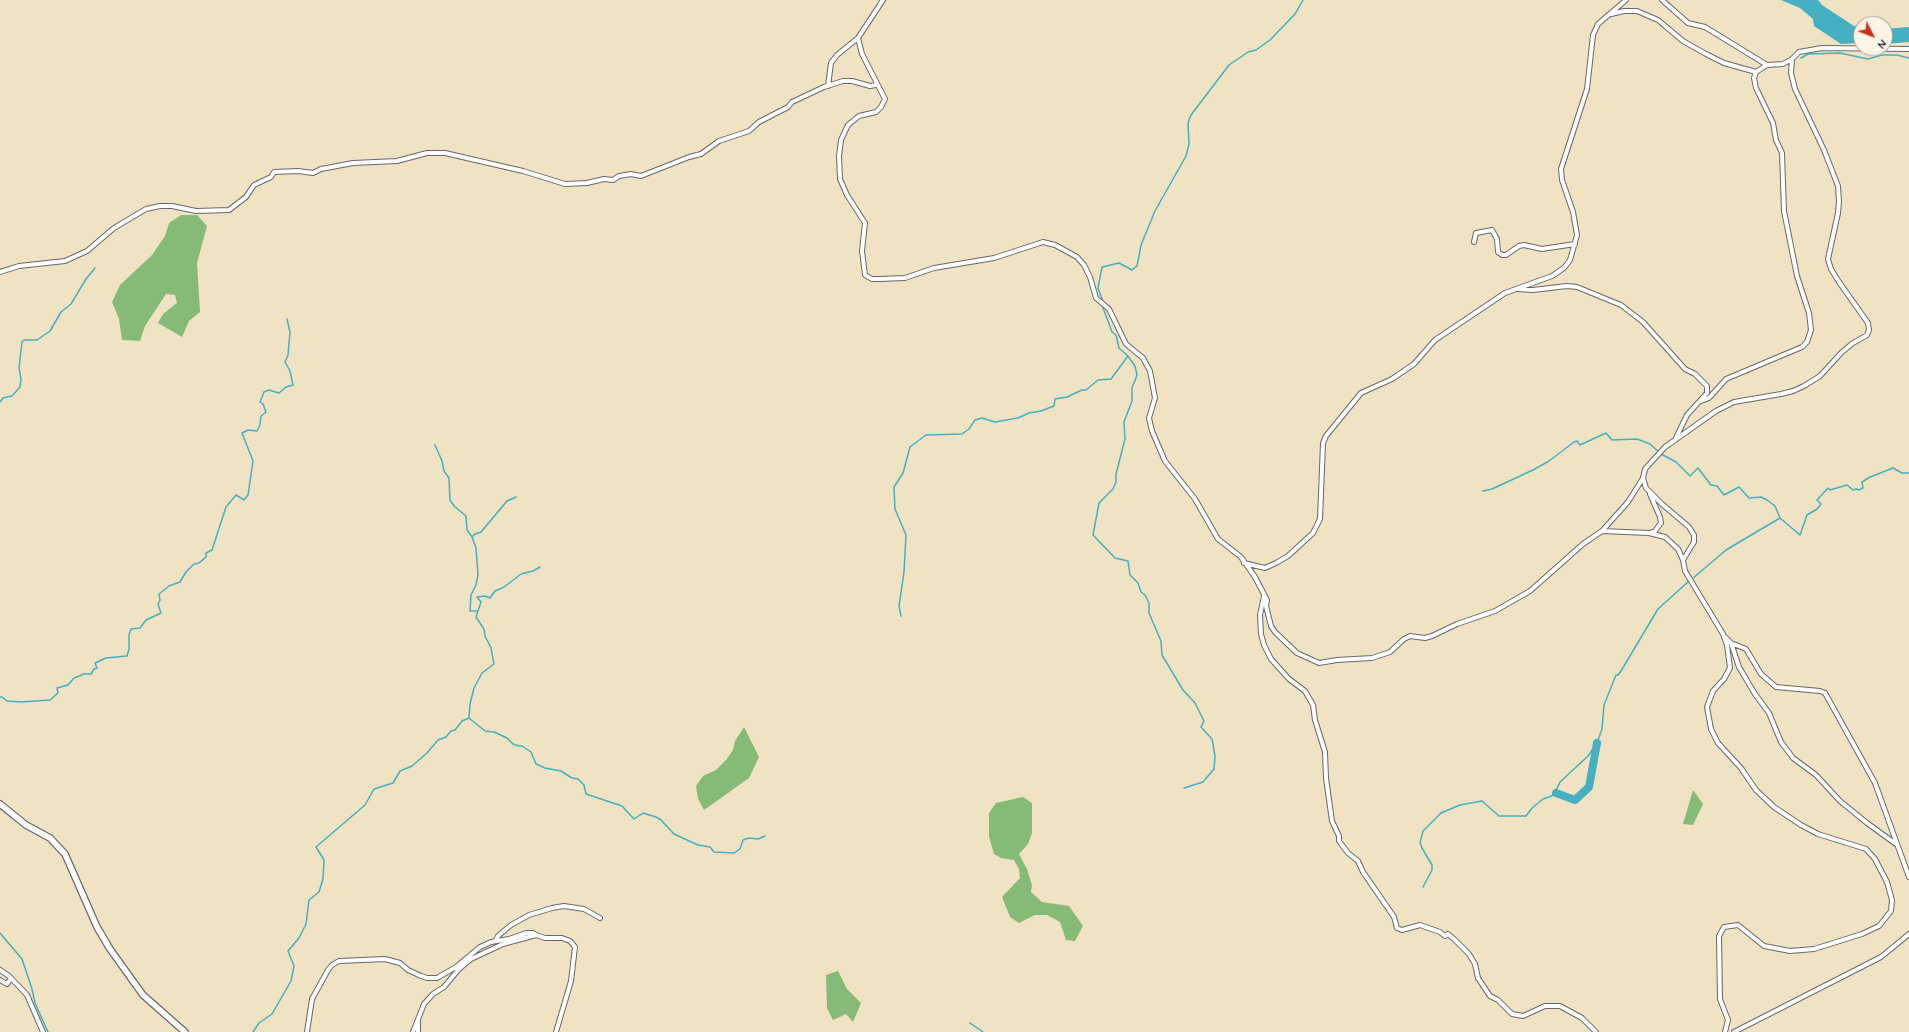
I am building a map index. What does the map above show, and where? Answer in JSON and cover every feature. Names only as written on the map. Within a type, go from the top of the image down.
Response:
[{"type":"street","points":[[828,86],[831,63],[837,55],[858,38],[883,0]]},
{"type":"street","points":[[1244,563],[1265,568],[1288,556],[1313,533],[1320,519],[1323,443],[1326,436],[1361,393],[1392,379],[1414,364],[1435,340],[1505,294],[1552,276],[1564,268],[1570,260],[1577,235],[1576,225],[1560,169],[1587,89],[1593,35],[1598,24],[1626,0]]},
{"type":"street","points":[[1662,0],[1688,23],[1704,27],[1767,65]]},
{"type":"street","points":[[1609,15],[1624,11],[1637,11],[1658,20],[1684,41],[1706,54],[1724,63],[1756,72]]},
{"type":"street","points":[[858,38],[862,54],[876,85],[885,99],[881,108],[876,112],[858,116],[853,120],[844,132],[839,156],[840,180],[847,195],[865,223],[862,251],[865,275],[872,279],[905,278],[934,268],[994,258],[1043,242],[1062,248],[1077,257],[1084,265],[1090,277],[1096,298],[1110,309],[1126,344],[1143,358],[1150,370],[1155,398],[1148,418],[1165,461],[1195,498],[1218,539],[1241,557],[1262,588],[1264,596],[1267,600],[1266,606],[1271,626],[1275,632],[1297,653],[1319,663],[1372,658],[1390,652],[1410,636],[1425,638],[1495,611],[1530,591],[1583,544],[1602,531],[1628,502],[1643,478],[1645,469],[1665,447],[1716,411],[1734,402],[1781,394],[1804,386],[1820,376],[1852,343],[1867,335],[1869,330],[1868,323],[1831,270],[1828,259],[1840,202],[1838,186],[1827,157],[1795,89],[1791,73],[1792,59]]},
{"type":"street","points":[[1701,401],[1708,398],[1726,379],[1802,347],[1807,342],[1810,330],[1809,313],[1795,269],[1784,211],[1782,153],[1776,140],[1773,123],[1756,88],[1754,78],[1756,72],[1767,65],[1783,64],[1792,59],[1799,52],[1822,48],[1909,49]]},
{"type":"street","points":[[0,272],[19,266],[65,261],[87,251],[114,228],[146,209],[160,206],[172,206],[196,211],[229,210],[246,197],[254,186],[271,178],[274,172],[298,171],[313,173],[321,169],[353,163],[397,162],[427,153],[445,153],[523,171],[565,184],[587,183],[604,179],[613,180],[619,176],[631,174],[641,176],[689,157],[701,154],[719,141],[749,131],[760,122],[788,107],[792,102],[828,86],[843,81],[852,81],[870,86],[876,85]]},
{"type":"street","points":[[1474,242],[1476,233],[1492,230],[1497,239],[1498,252],[1502,255],[1506,255],[1519,246],[1524,245],[1542,249],[1575,244]]},
{"type":"street","points":[[1516,289],[1533,290],[1567,286],[1577,287],[1621,305],[1643,322],[1685,368],[1703,380],[1707,386],[1707,394],[1687,415],[1675,440]]},
{"type":"street","points":[[1643,478],[1646,488],[1689,527],[1694,535],[1694,542],[1683,560]]},
{"type":"street","points":[[1649,533],[1655,531],[1661,523],[1650,492]]},
{"type":"street","points":[[1602,531],[1649,533],[1665,537],[1672,541],[1683,560],[1685,571],[1723,634],[1731,643],[1739,666],[1755,694],[1769,713],[1781,742],[1793,758],[1816,775],[1840,801],[1896,844]]},
{"type":"street","points":[[1264,596],[1260,614],[1261,634],[1264,645],[1271,659],[1289,679],[1305,691],[1313,705],[1315,720],[1325,752],[1326,778],[1332,821],[1339,836],[1339,841],[1348,853],[1358,860],[1363,872],[1394,917],[1397,928],[1402,930],[1420,926],[1440,932],[1445,936],[1448,934],[1469,954],[1475,964],[1478,978],[1490,996],[1498,1000],[1512,1014],[1523,1016],[1545,1006],[1560,1006],[1582,1018],[1596,1032]]},
{"type":"street","points":[[1723,634],[1727,645],[1730,668],[1724,679],[1713,691],[1707,707],[1711,729],[1718,743],[1741,768],[1756,790],[1774,807],[1801,825],[1818,834],[1866,849],[1875,858],[1887,882],[1892,900],[1891,911],[1879,926],[1862,934],[1814,949],[1790,951],[1764,946],[1738,924],[1724,927],[1719,936],[1720,999],[1728,1020],[1725,1032]]},
{"type":"street","points":[[1731,643],[1746,650],[1761,674],[1776,687],[1820,690],[1825,693],[1875,783],[1909,877]]},
{"type":"street","points":[[0,804],[26,825],[50,838],[65,854],[97,927],[110,949],[143,995],[185,1032]]},
{"type":"street","points":[[496,940],[504,931],[529,915],[558,907],[564,906],[584,909],[600,918]]},
{"type":"street","points":[[307,1032],[312,999],[328,970],[332,965],[339,961],[385,959],[400,963],[408,970],[421,976],[427,978],[437,978],[456,967],[480,947],[496,940],[509,939],[533,933],[545,938],[562,938],[570,941],[575,947],[570,981],[556,1032]]},
{"type":"street","points":[[1734,1032],[1881,957],[1909,934]]},
{"type":"street","points":[[413,1032],[424,1004],[433,994],[444,987],[459,969],[471,959],[503,944],[536,935]]},
{"type":"street","points":[[0,970],[11,978],[27,995],[43,1032]]},
{"type":"street","points":[[0,980],[7,984],[11,978]]},
{"type":"street","points":[[418,1017],[418,1032]]},
{"type":"green space","points":[[181,215],[197,215],[207,226],[197,263],[200,312],[189,321],[182,337],[158,323],[163,314],[177,303],[175,295],[166,294],[145,326],[140,341],[122,340],[119,319],[112,302],[120,285],[152,255],[165,236],[169,223]]},
{"type":"green space","points":[[744,727],[759,757],[749,778],[704,810],[698,799],[696,786],[703,776],[716,770],[726,760],[733,750],[735,741]]},
{"type":"green space","points":[[1693,790],[1703,804],[1693,825],[1683,824]]},
{"type":"green space","points":[[1023,797],[1032,803],[1032,833],[1028,844],[1019,854],[1027,869],[1032,885],[1031,892],[1042,902],[1069,906],[1083,926],[1075,941],[1066,940],[1060,922],[1047,915],[1035,915],[1019,923],[1010,917],[1002,897],[1020,878],[1019,869],[1014,860],[1001,858],[994,854],[989,837],[989,813],[996,803]]},
{"type":"green space","points":[[838,971],[847,989],[861,1003],[853,1022],[846,1014],[833,1020],[827,1008],[826,975]]},
{"type":"water","points":[[1781,0],[1818,0],[1822,5],[1853,25],[1853,43],[1841,44],[1814,26],[1813,19],[1800,8]]},
{"type":"water","points":[[1909,27],[1909,42],[1893,43],[1893,28]]},
{"type":"waterway","points":[[1103,302],[1098,288],[1102,267],[1119,263],[1132,270],[1137,266],[1141,245],[1155,211],[1186,156],[1189,144],[1188,123],[1191,115],[1229,65],[1248,52],[1256,50],[1270,40],[1295,14],[1303,0]]},
{"type":"waterway","points":[[1801,58],[1808,54],[1840,53],[1868,59],[1882,55],[1897,55],[1909,58]]},
{"type":"waterway","points":[[0,402],[3,398],[12,396],[20,387],[21,379],[19,368],[22,342],[24,340],[37,340],[50,331],[61,312],[71,304],[86,279],[95,268]]},
{"type":"waterway","points":[[901,616],[899,606],[904,572],[906,535],[895,509],[894,487],[903,473],[910,447],[926,435],[962,434],[969,429],[975,420],[982,418],[995,422],[1018,418],[1029,413],[1041,411],[1054,406],[1055,399],[1067,397],[1082,390],[1086,390],[1098,380],[1111,379],[1128,356],[1119,348],[1116,335],[1112,332],[1102,305]]},
{"type":"waterway","points":[[0,697],[7,701],[21,702],[50,700],[58,693],[57,688],[68,685],[74,678],[84,674],[91,674],[94,669],[97,668],[95,663],[106,658],[127,656],[131,629],[140,628],[146,620],[161,613],[158,604],[160,600],[159,594],[169,586],[180,582],[186,572],[194,564],[199,563],[206,557],[206,553],[212,550],[226,507],[236,495],[244,500],[248,495],[253,461],[242,433],[248,430],[257,431],[260,425],[261,416],[266,412],[263,404],[260,402],[264,392],[269,390],[279,393],[286,387],[293,385],[290,371],[285,362],[288,355],[290,332],[287,319]]},
{"type":"waterway","points":[[1128,356],[1135,366],[1137,375],[1132,388],[1132,401],[1124,422],[1125,439],[1116,474],[1116,482],[1113,489],[1099,503],[1093,535],[1115,558],[1128,561],[1130,575],[1138,583],[1141,592],[1145,595],[1149,603],[1149,613],[1161,641],[1162,655],[1183,690],[1195,703],[1204,721],[1201,727],[1212,739],[1215,756],[1214,769],[1203,782],[1184,788]]},
{"type":"waterway","points":[[1483,491],[1492,489],[1533,470],[1549,461],[1574,442],[1577,441],[1580,445],[1606,433],[1612,440],[1637,439],[1650,444],[1658,451]]},
{"type":"waterway","points":[[435,445],[442,461],[444,471],[449,478],[450,500],[454,506],[466,516],[467,530],[472,537],[476,548],[478,575],[476,585],[471,595],[470,611],[477,611]]},
{"type":"waterway","points":[[1661,454],[1676,462],[1690,476],[1698,468],[1711,485],[1717,486],[1724,495],[1739,487],[1749,498],[1761,497],[1767,500],[1775,506],[1780,518]]},
{"type":"waterway","points":[[1692,579],[1726,550],[1780,518],[1800,535],[1807,515],[1817,509],[1821,504],[1817,500],[1828,488],[1830,490],[1847,485],[1853,490],[1859,490],[1863,488],[1862,482],[1870,477],[1893,468],[1902,473],[1909,473]]},
{"type":"waterway","points":[[472,537],[481,532],[507,501],[516,497]]},
{"type":"waterway","points":[[253,1032],[259,1023],[272,1014],[291,981],[294,966],[288,951],[299,938],[306,924],[309,900],[319,892],[323,879],[324,860],[316,847],[365,805],[374,789],[393,783],[400,771],[412,766],[427,753],[438,740],[446,737],[451,731],[455,730],[462,721],[469,718],[470,704],[474,688],[482,673],[494,664],[491,648],[485,636],[484,629],[476,617],[481,602],[477,597],[485,596],[490,598],[495,591],[504,587],[521,574],[533,571],[540,567]]},
{"type":"waterway","points":[[1423,887],[1432,870],[1432,865],[1420,843],[1423,831],[1441,813],[1460,805],[1482,801],[1499,816],[1526,816],[1532,808],[1543,799],[1554,795],[1560,782],[1588,756],[1597,743],[1602,729],[1604,705],[1616,675],[1618,675],[1621,671],[1658,609],[1689,581]]},
{"type":"waterway","points":[[469,718],[485,731],[494,732],[507,738],[513,744],[522,746],[531,752],[536,764],[545,768],[561,771],[572,778],[578,779],[584,785],[586,794],[622,806],[634,819],[643,813],[656,817],[661,820],[674,834],[698,845],[710,847],[714,852],[734,853],[740,849],[743,840],[749,838],[758,839],[765,836]]},
{"type":"waterway","points":[[1556,793],[1575,800],[1589,787],[1597,743]]},
{"type":"waterway","points":[[0,933],[22,959],[35,1003],[48,1032]]},
{"type":"waterway","points":[[970,1023],[983,1032]]}]
